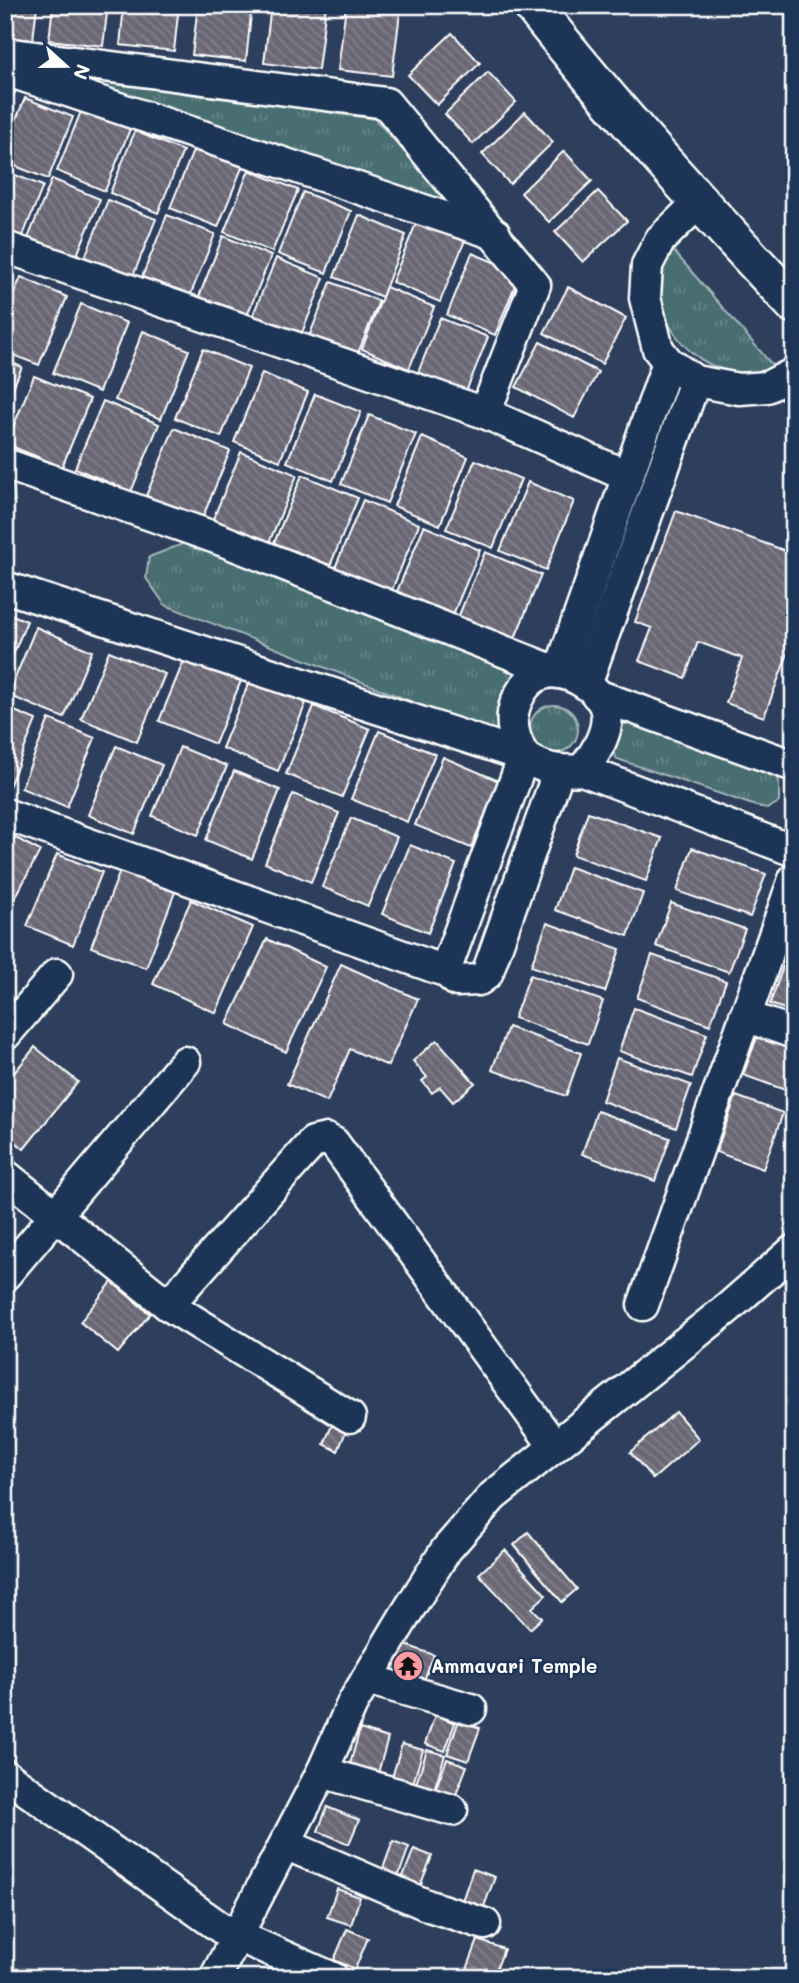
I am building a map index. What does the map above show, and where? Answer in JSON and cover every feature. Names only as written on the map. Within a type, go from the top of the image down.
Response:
[{"type":"main road","points":[[532,5],[699,202],[794,304]]},
{"type":"street","points":[[5,54],[386,103],[535,285],[485,413]]},
{"type":"street","points":[[5,70],[495,234]]},
{"type":"street","points":[[699,202],[660,240],[647,265],[645,298],[658,349],[668,362],[695,381],[738,389],[767,387],[794,373]]},
{"type":"street","points":[[5,247],[485,413],[627,476]]},
{"type":"street","points":[[559,673],[668,362]]},
{"type":"street","points":[[592,689],[695,381]]},
{"type":"street","points":[[5,464],[219,539],[559,673],[592,689],[794,766]]},
{"type":"street","points":[[5,587],[524,756],[538,766],[570,770],[794,851]]},
{"type":"street","points":[[524,756],[516,743],[513,726],[513,710],[519,695],[529,682],[543,674],[559,673]]},
{"type":"street","points":[[5,814],[445,971],[457,981],[479,980],[488,974],[570,770],[597,750],[606,722],[605,707],[592,689]]},
{"type":"street","points":[[445,971],[524,756]]},
{"type":"street","points":[[643,1305],[794,878]]},
{"type":"street","points":[[5,1035],[57,974]]},
{"type":"street","points":[[745,1016],[794,1033]]},
{"type":"street","points":[[5,1275],[185,1062]]},
{"type":"street","points":[[168,1305],[313,1142],[326,1139],[334,1143],[554,1446]]},
{"type":"street","points":[[5,1175],[168,1305],[350,1417]]},
{"type":"street","points":[[215,1978],[323,1772],[352,1704],[446,1550],[494,1496],[728,1308],[794,1250]]},
{"type":"street","points":[[367,1679],[471,1709]]},
{"type":"street","points":[[323,1772],[452,1810]]},
{"type":"street","points":[[5,1775],[237,1937],[333,1978]]},
{"type":"street","points":[[285,1844],[429,1906],[485,1924]]},
{"type":"green space","points":[[57,72],[375,119],[450,203]]},
{"type":"green space","points":[[672,249],[773,366],[756,375],[731,372],[701,359],[677,337],[663,308],[660,292],[661,275]]},
{"type":"green space","points":[[195,539],[522,669],[495,734],[165,605],[146,578],[149,557]]},
{"type":"green space","points":[[554,705],[571,712],[578,729],[571,746],[554,753],[537,746],[530,729],[537,712]]},
{"type":"green space","points":[[624,724],[634,724],[774,774],[779,781],[779,802],[767,809],[617,759],[612,751],[616,728]]},
{"type":"water","points":[[5,473],[11,476],[15,501],[5,504]]},
{"type":"building","points":[[5,5],[37,5],[33,40],[5,37]]},
{"type":"building","points":[[53,5],[108,5],[103,46],[49,40]]},
{"type":"building","points":[[124,5],[179,5],[174,51],[120,45]]},
{"type":"building","points":[[198,5],[252,5],[246,61],[192,55]]},
{"type":"building","points":[[271,5],[326,5],[318,70],[264,63]]},
{"type":"building","points":[[346,5],[401,5],[392,76],[338,70]]},
{"type":"building","points":[[452,33],[480,63],[437,105],[408,75]]},
{"type":"building","points":[[488,72],[516,102],[473,144],[445,114]]},
{"type":"building","points":[[5,88],[15,92],[5,116]]},
{"type":"building","points":[[25,98],[73,117],[48,179],[5,162],[5,146]]},
{"type":"building","points":[[82,109],[130,129],[105,191],[57,171]]},
{"type":"building","points":[[525,112],[553,142],[510,184],[482,154]]},
{"type":"building","points":[[135,131],[183,151],[158,213],[110,193]]},
{"type":"building","points":[[195,146],[243,165],[218,227],[170,208]]},
{"type":"building","points":[[564,151],[592,181],[549,222],[521,193]]},
{"type":"building","points":[[249,170],[298,190],[272,252],[224,232]]},
{"type":"building","points":[[5,171],[43,186],[18,248],[5,243]]},
{"type":"building","points":[[52,179],[100,199],[75,260],[27,241]]},
{"type":"building","points":[[598,191],[627,221],[583,262],[555,232]]},
{"type":"building","points":[[303,192],[351,211],[326,273],[278,254]]},
{"type":"building","points":[[108,200],[156,219],[131,281],[83,262]]},
{"type":"building","points":[[167,215],[215,234],[190,296],[142,277]]},
{"type":"building","points":[[359,215],[406,235],[382,297],[334,277]]},
{"type":"building","points":[[417,221],[465,240],[440,302],[392,282]]},
{"type":"building","points":[[223,236],[271,256],[246,318],[198,299]]},
{"type":"building","points":[[472,253],[520,273],[495,335],[447,315]]},
{"type":"building","points":[[276,258],[324,278],[299,340],[251,320]]},
{"type":"building","points":[[21,277],[67,297],[39,365],[5,352],[5,315]]},
{"type":"building","points":[[331,282],[379,301],[354,363],[306,344]]},
{"type":"building","points":[[386,287],[434,307],[409,369],[362,349]]},
{"type":"building","points":[[568,287],[626,318],[602,364],[544,333]]},
{"type":"building","points":[[81,304],[127,323],[99,392],[53,373]]},
{"type":"building","points":[[440,318],[488,337],[463,399],[415,380]]},
{"type":"building","points":[[143,331],[189,350],[161,419],[115,400]]},
{"type":"building","points":[[540,342],[598,372],[574,418],[516,387]]},
{"type":"building","points":[[203,349],[249,368],[221,437],[175,418]]},
{"type":"building","points":[[5,360],[22,367],[5,406]]},
{"type":"building","points":[[262,373],[308,392],[280,461],[234,442]]},
{"type":"building","points":[[34,376],[90,399],[62,467],[6,444]]},
{"type":"building","points":[[315,394],[361,412],[333,481],[287,462]]},
{"type":"building","points":[[103,401],[159,424],[131,492],[75,468]]},
{"type":"building","points":[[369,415],[416,434],[387,503],[341,484]]},
{"type":"building","points":[[174,428],[230,451],[202,519],[146,496]]},
{"type":"building","points":[[422,437],[468,457],[440,525],[394,506]]},
{"type":"building","points":[[241,452],[297,475],[269,543],[213,519]]},
{"type":"building","points":[[475,460],[521,479],[493,548],[446,529]]},
{"type":"building","points":[[302,475],[358,498],[330,566],[274,543]]},
{"type":"building","points":[[528,482],[574,501],[546,570],[500,551]]},
{"type":"building","points":[[363,500],[419,524],[391,592],[335,568]]},
{"type":"building","points":[[676,511],[794,554],[794,637],[764,717],[726,703],[742,658],[698,642],[685,678],[639,661],[652,628],[635,622]]},
{"type":"building","points":[[424,526],[480,550],[452,617],[396,594]]},
{"type":"building","points":[[485,552],[541,575],[513,643],[457,620]]},
{"type":"building","points":[[5,612],[27,621],[5,674]]},
{"type":"building","points":[[36,627],[92,651],[64,718],[8,695]]},
{"type":"building","points":[[109,651],[165,674],[137,742],[81,719]]},
{"type":"building","points":[[187,653],[243,676],[215,744],[159,721]]},
{"type":"building","points":[[250,680],[306,703],[278,771],[222,748]]},
{"type":"building","points":[[314,706],[370,729],[342,797],[286,774]]},
{"type":"building","points":[[5,707],[36,720],[8,789],[5,788]]},
{"type":"building","points":[[49,719],[95,738],[67,807],[21,788]]},
{"type":"building","points":[[379,731],[435,754],[407,822],[351,799]]},
{"type":"building","points":[[116,746],[162,765],[134,834],[88,815]]},
{"type":"building","points":[[180,747],[227,766],[198,835],[152,816]]},
{"type":"building","points":[[443,757],[499,781],[471,848],[415,825]]},
{"type":"building","points":[[234,771],[280,790],[252,859],[206,840]]},
{"type":"building","points":[[293,794],[339,813],[311,882],[265,863]]},
{"type":"building","points":[[588,812],[662,838],[646,881],[573,855]]},
{"type":"building","points":[[351,818],[397,837],[368,906],[322,887]]},
{"type":"building","points":[[5,832],[40,851],[13,902],[5,898]]},
{"type":"building","points":[[410,845],[456,864],[428,933],[382,914]]},
{"type":"building","points":[[692,848],[766,874],[750,917],[677,891]]},
{"type":"building","points":[[57,854],[102,872],[73,945],[27,926]]},
{"type":"building","points":[[123,863],[178,884],[146,968],[91,947]]},
{"type":"building","points":[[570,867],[643,893],[628,936],[555,910]]},
{"type":"building","points":[[191,900],[253,927],[216,1013],[153,984]]},
{"type":"building","points":[[671,903],[745,929],[729,972],[656,946]]},
{"type":"building","points":[[547,923],[620,949],[605,992],[531,966]]},
{"type":"building","points":[[267,939],[326,967],[286,1052],[227,1024]]},
{"type":"building","points":[[652,955],[726,981],[710,1025],[637,998]]},
{"type":"building","points":[[785,961],[794,964],[794,1012],[770,1004]]},
{"type":"building","points":[[341,964],[418,999],[388,1066],[350,1049],[327,1102],[287,1084]]},
{"type":"building","points":[[530,975],[603,1001],[588,1044],[514,1018]]},
{"type":"building","points":[[634,1008],[707,1034],[692,1077],[619,1051]]},
{"type":"building","points":[[508,1027],[581,1053],[566,1096],[492,1070]]},
{"type":"building","points":[[759,1032],[794,1045],[794,1093],[743,1075]]},
{"type":"building","points":[[437,1040],[475,1083],[453,1102],[440,1087],[432,1093],[422,1081],[427,1077],[413,1061]]},
{"type":"building","points":[[35,1047],[78,1082],[24,1149],[5,1133],[5,1084]]},
{"type":"building","points":[[617,1058],[691,1085],[676,1128],[602,1101]]},
{"type":"building","points":[[736,1096],[783,1113],[763,1169],[716,1152]]},
{"type":"building","points":[[597,1111],[670,1138],[655,1181],[582,1154]]},
{"type":"building","points":[[112,1282],[150,1314],[118,1353],[80,1322]]},
{"type":"building","points":[[676,1412],[699,1439],[653,1479],[630,1452]]},
{"type":"building","points":[[332,1425],[346,1431],[338,1451],[324,1444]]},
{"type":"building","points":[[528,1532],[577,1589],[562,1602],[514,1545]]},
{"type":"building","points":[[505,1550],[546,1595],[532,1608],[542,1618],[530,1629],[479,1574]]},
{"type":"building","name":"Ammavari Temple","points":[[395,1641],[434,1655],[420,1690],[383,1676]]},
{"type":"building","points":[[435,1715],[455,1723],[445,1751],[425,1744]]},
{"type":"building","points":[[459,1720],[480,1728],[468,1761],[447,1754]]},
{"type":"building","points":[[360,1729],[388,1738],[376,1780],[348,1771]]},
{"type":"building","points":[[402,1744],[423,1750],[412,1787],[391,1781]]},
{"type":"building","points":[[427,1750],[445,1755],[433,1793],[415,1787]]},
{"type":"building","points":[[447,1759],[467,1766],[455,1797],[435,1790]]},
{"type":"building","points":[[327,1807],[359,1820],[349,1844],[318,1831]]},
{"type":"building","points":[[393,1841],[409,1847],[397,1880],[381,1874]]},
{"type":"building","points":[[414,1849],[432,1856],[418,1891],[400,1884]]},
{"type":"building","points":[[473,1869],[495,1877],[483,1909],[462,1901]]},
{"type":"building","points":[[337,1889],[360,1897],[351,1925],[327,1917]]},
{"type":"building","points":[[347,1929],[368,1938],[355,1969],[334,1960]]},
{"type":"building","points":[[478,1940],[504,1949],[493,1978],[481,1978],[466,1972]]},
{"type":"place","name":"Ammavari Temple","points":[[408,1666]]}]
